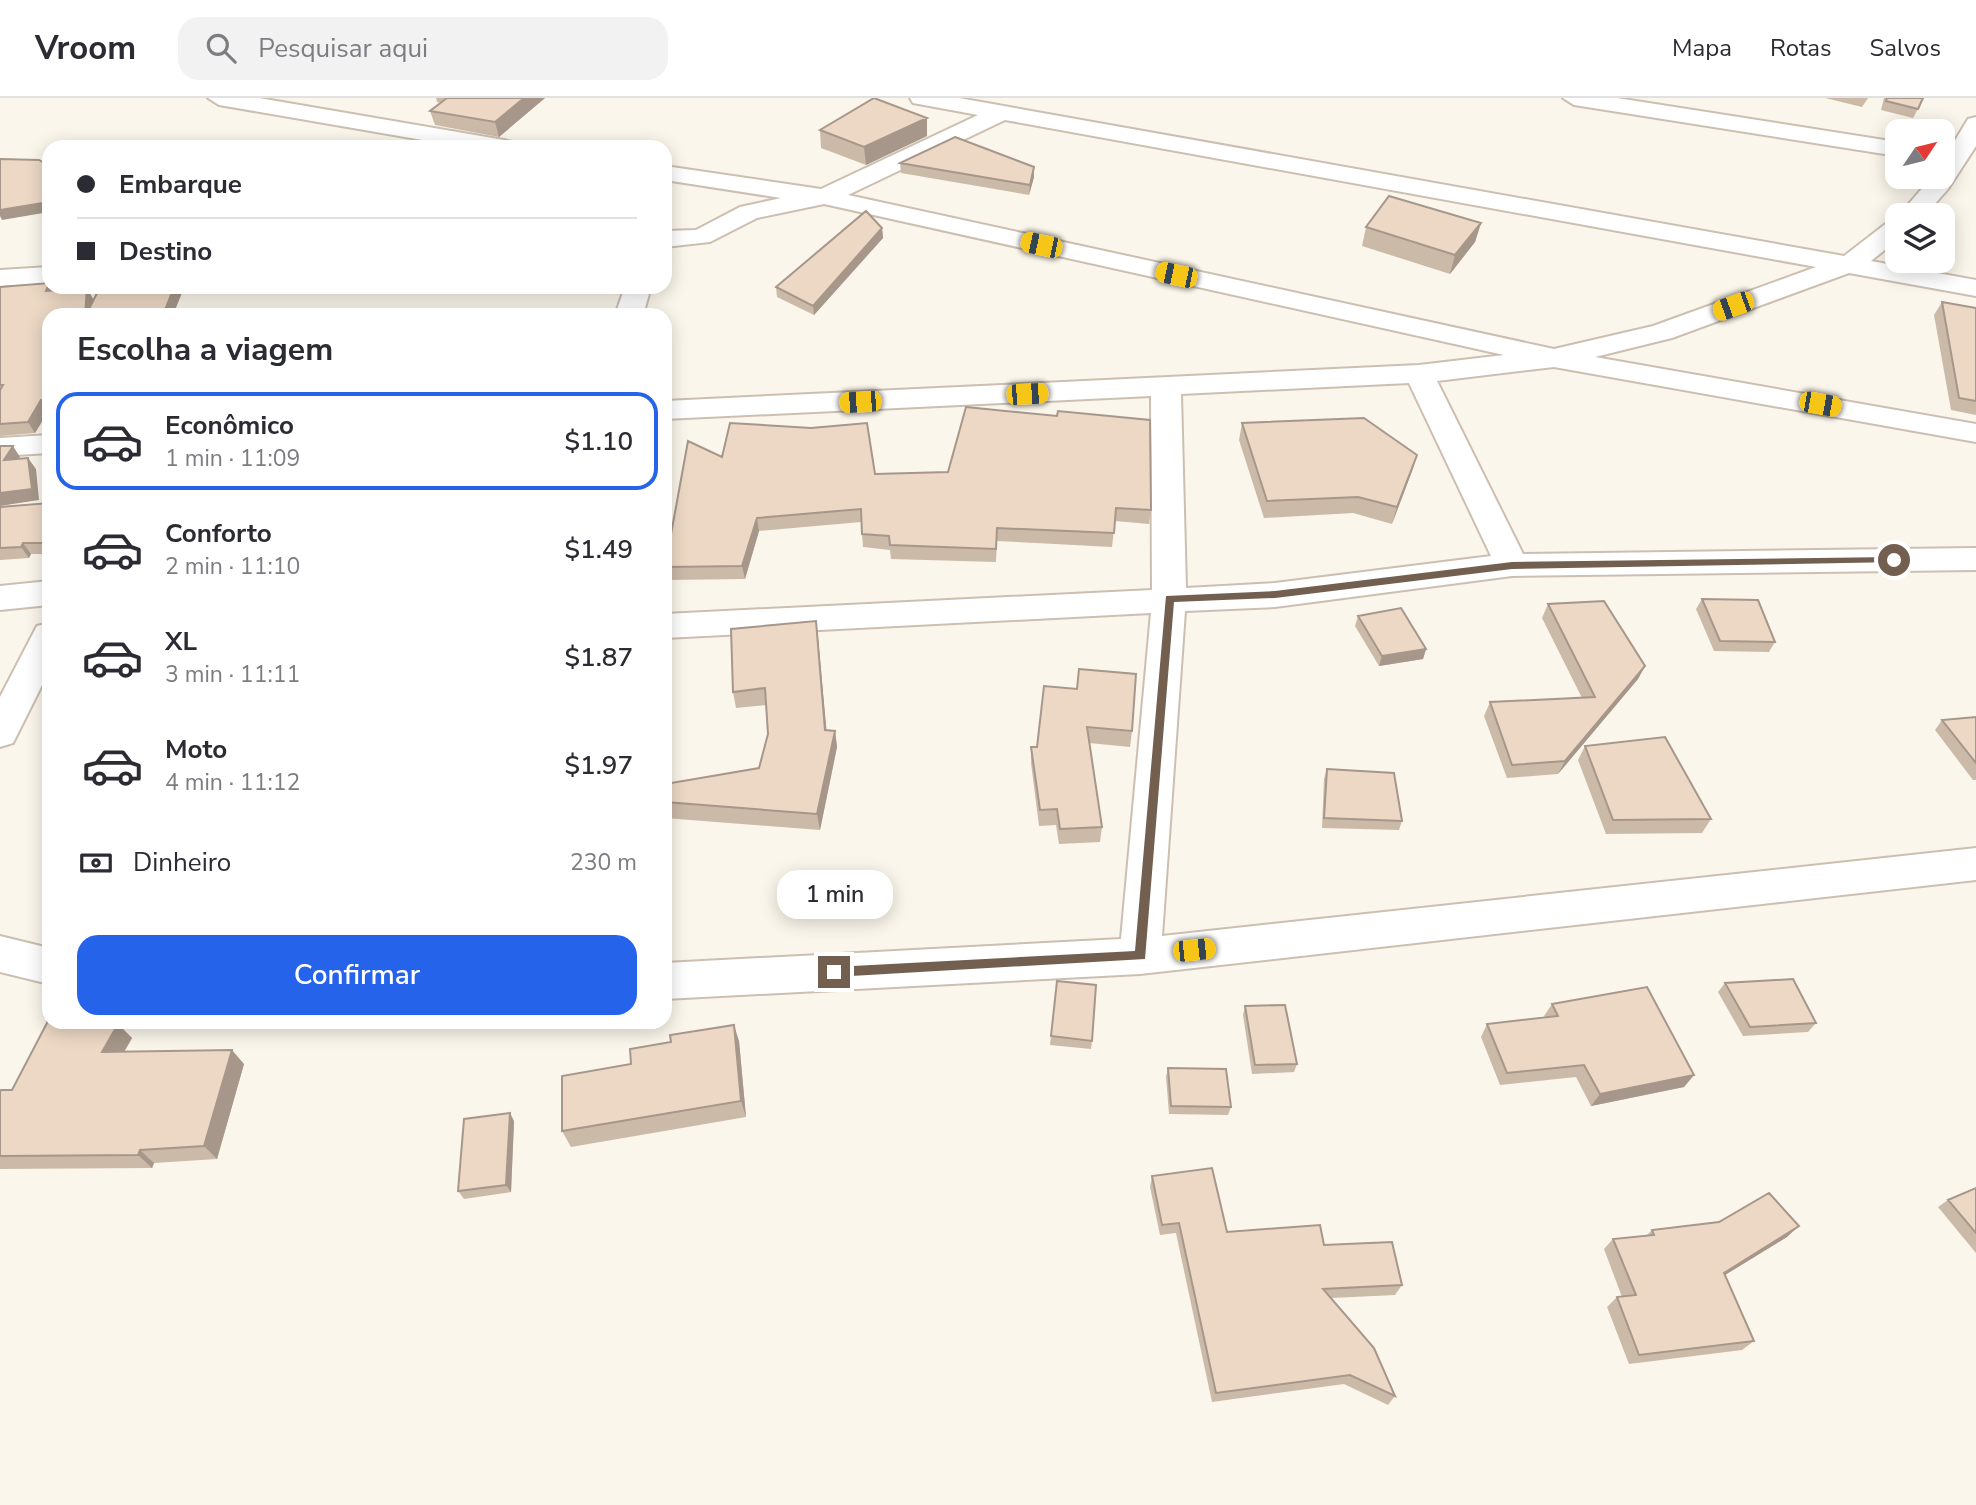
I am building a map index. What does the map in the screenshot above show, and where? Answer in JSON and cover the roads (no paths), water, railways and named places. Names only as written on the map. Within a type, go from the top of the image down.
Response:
[{"type":"street","points":[[219,98],[463,140]]},
{"type":"street","points":[[1574,98],[1885,147]]},
{"type":"street","points":[[938,99],[1001,113],[1852,263],[1976,288]]},
{"type":"street","points":[[672,239],[701,237],[749,212],[824,197],[1001,113]]},
{"type":"street","points":[[1924,203],[1959,159],[1976,124]]},
{"type":"street","points":[[672,174],[824,197],[1554,358],[1976,433]]},
{"type":"street","points":[[672,410],[1419,374],[1554,358],[1662,332],[1852,263],[1885,237]]},
{"type":"street","points":[[0,278],[42,275]]},
{"type":"street","points":[[1419,374],[1512,565]]},
{"type":"street","points":[[1140,956],[1169,599],[1166,388]]},
{"type":"street","points":[[0,447],[42,444]]},
{"type":"street","points":[[672,626],[1275,595],[1512,565],[1976,559]]},
{"type":"street","points":[[0,598],[42,594]]},
{"type":"street","points":[[0,733],[36,688],[42,664]]},
{"type":"street","points":[[672,981],[1140,956],[1976,864]]},
{"type":"street","points":[[0,954],[42,964]]}]
